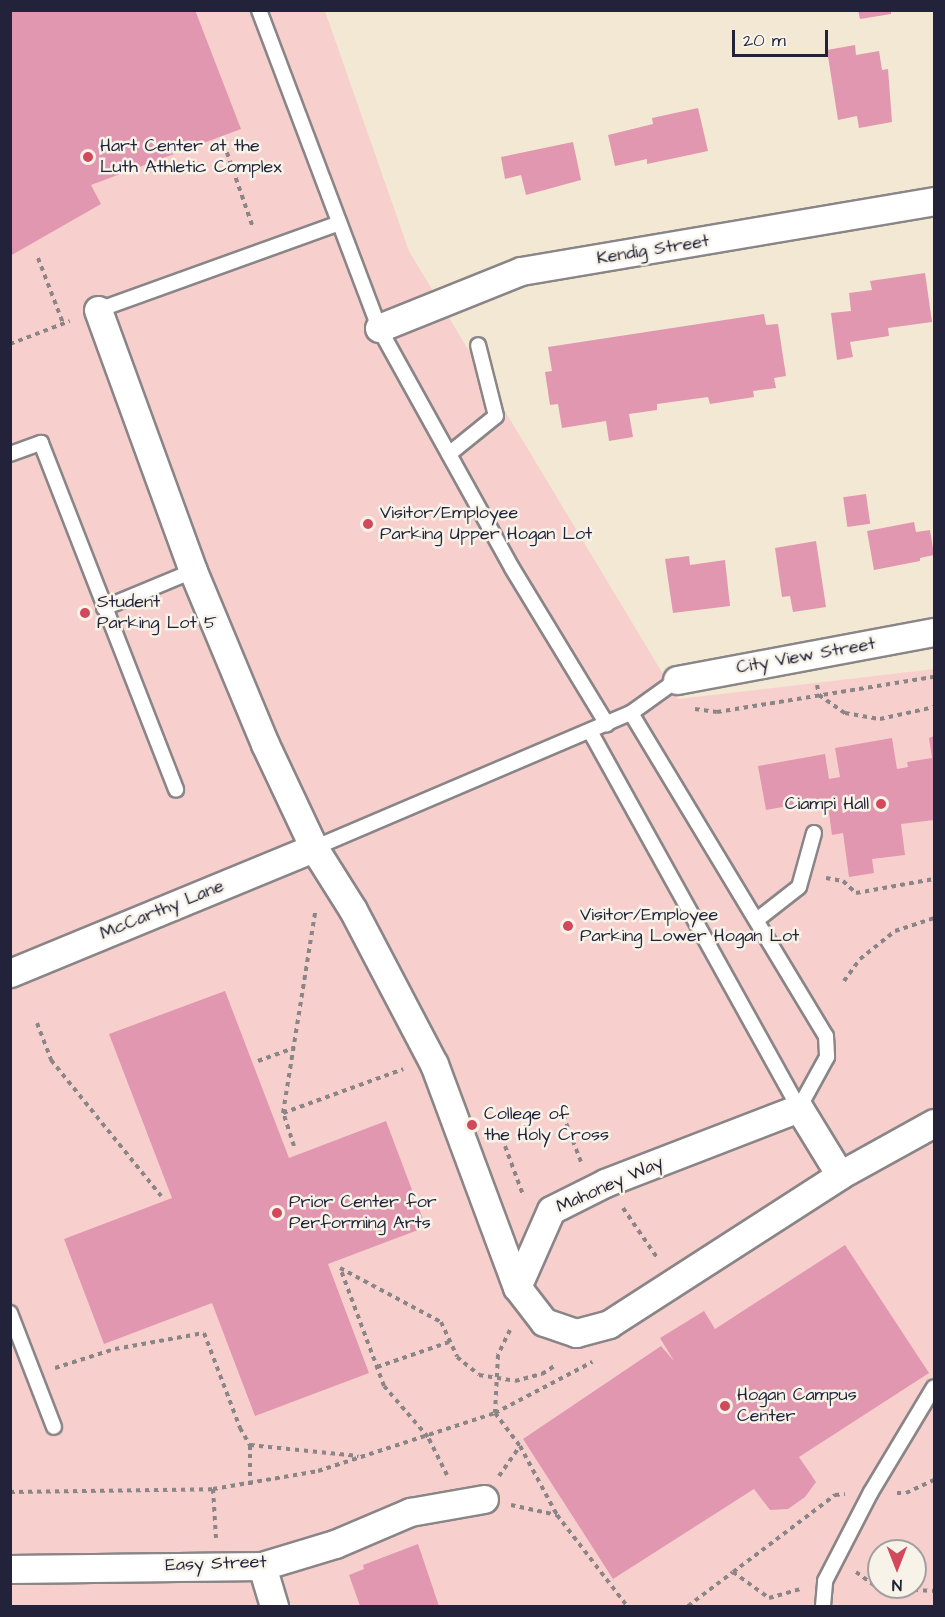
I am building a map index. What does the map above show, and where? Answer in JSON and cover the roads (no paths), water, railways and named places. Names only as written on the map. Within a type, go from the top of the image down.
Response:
[{"type":"street","name":"Kendig Street","points":[[379,328],[520,272],[934,201]]},
{"type":"street","points":[[98,310],[193,571],[265,744],[314,848],[353,910],[434,1064],[517,1287],[544,1322],[576,1333],[609,1324],[840,1175],[934,1123]]},
{"type":"street","name":"City View Street","points":[[676,680],[934,632]]},
{"type":"street","name":"McCarthy Lane","points":[[10,973],[314,848]]},
{"type":"street","points":[[800,1108],[840,1175]]},
{"type":"street","name":"Mahoney Way","points":[[517,1287],[551,1210],[605,1183],[800,1108]]},
{"type":"street","name":"Easy Street","points":[[10,1569],[262,1566],[334,1544],[410,1512],[484,1499]]},
{"type":"street","points":[[262,1566],[274,1606]]},
{"type":"lane","points":[[259,10],[379,328],[512,568],[607,724]]},
{"type":"lane","points":[[98,310],[339,223]]},
{"type":"lane","points":[[449,454],[496,416],[478,345]]},
{"type":"lane","points":[[10,454],[41,443],[176,790]]},
{"type":"lane","points":[[104,608],[193,571]]},
{"type":"lane","points":[[314,848],[591,733],[632,713],[676,680]]},
{"type":"lane","points":[[632,713],[758,919],[826,1036],[827,1057],[800,1108]]},
{"type":"lane","points":[[591,733],[800,1108]]},
{"type":"lane","points":[[758,919],[799,887],[814,833]]},
{"type":"lane","points":[[10,1314],[54,1427]]},
{"type":"lane","points":[[823,1606],[825,1581],[871,1492],[934,1387]]},
{"type":"place","name":"Hart Center at the Luth Athletic Complex","points":[[88,157]]},
{"type":"place","name":"Visitor/Employee Parking Upper Hogan Lot","points":[[368,524]]},
{"type":"place","name":"Student Parking Lot 5","points":[[85,613]]},
{"type":"place","name":"Ciampi Hall","points":[[881,804]]},
{"type":"place","name":"Visitor/Employee Parking Lower Hogan Lot","points":[[568,926]]},
{"type":"place","name":"College of the Holy Cross","points":[[472,1125]]},
{"type":"place","name":"Prior Center for Performing Arts","points":[[277,1213]]},
{"type":"place","name":"Hogan Campus Center","points":[[725,1406]]}]
